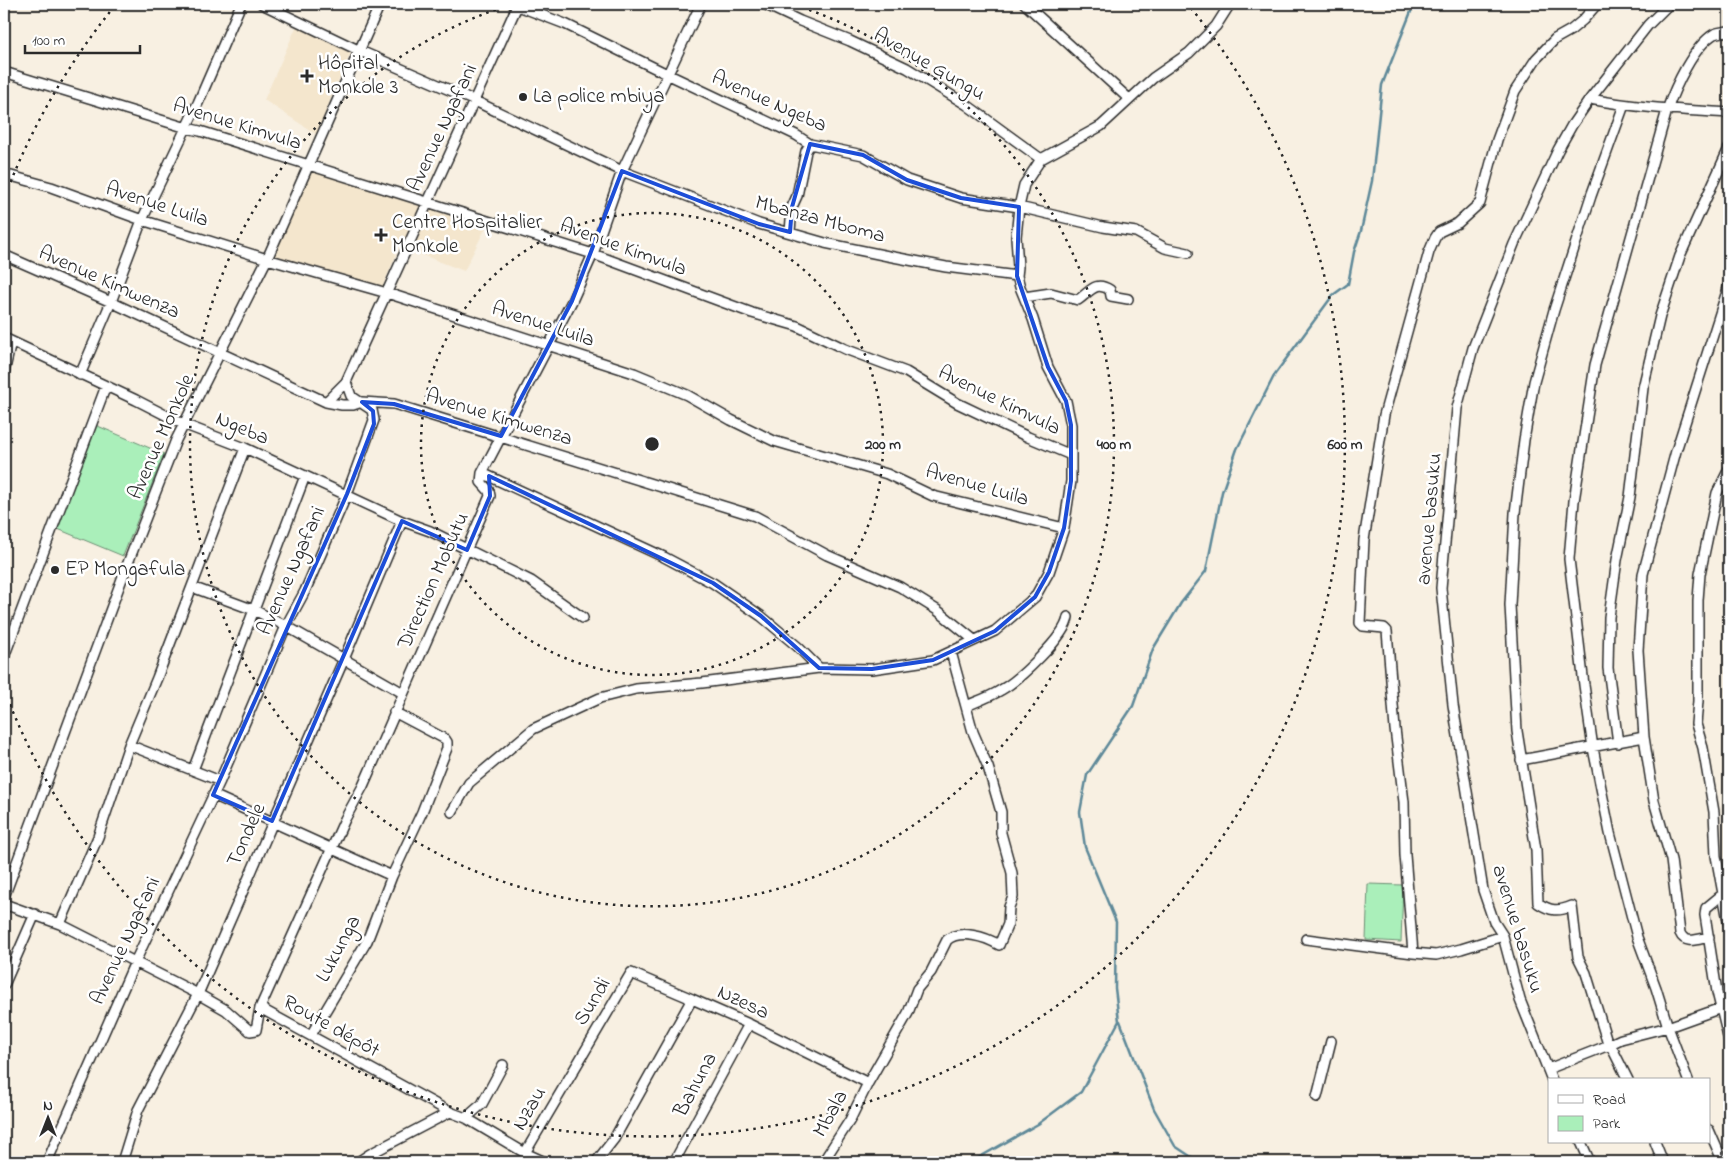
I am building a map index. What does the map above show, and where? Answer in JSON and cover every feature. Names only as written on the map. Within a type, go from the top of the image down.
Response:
[{"type":"street","points":[[80,375],[111,302],[142,220],[186,128],[240,4]]},
{"type":"street","name":"Mbanza Mboma","points":[[262,4],[358,50],[475,101],[622,171],[759,224],[825,243],[888,256],[955,268],[1017,276]]},
{"type":"street","name":"Avenue Monkole","points":[[4,897],[126,568],[183,424],[220,354],[266,259],[380,4]]},
{"type":"street","name":"Avenue Ngeba","points":[[516,4],[565,24],[796,135],[810,144],[862,155],[907,180],[961,198],[1019,207],[1136,232],[1165,248],[1188,253]]},
{"type":"street","name":"Avenue Ngafani","points":[[47,1162],[135,962],[220,781],[286,626],[305,591],[347,494],[374,424],[374,417],[372,410],[351,396],[346,382],[475,101],[516,4]]},
{"type":"street","points":[[701,4],[622,171],[593,254],[572,301],[482,473],[664,557],[713,582],[761,616],[798,647],[819,668]]},
{"type":"street","name":"Avenue Gungu","points":[[764,4],[907,68],[967,106],[1041,159]]},
{"type":"street","points":[[1025,4],[1129,99]]},
{"type":"street","points":[[452,812],[469,783],[533,729],[600,698],[636,689],[702,683],[819,668],[882,668],[933,660],[995,631],[1035,597],[1049,572],[1064,528],[1071,481],[1071,425],[1066,401],[1048,366],[1017,276],[1016,237],[1019,207],[1027,180],[1041,159],[1101,126],[1153,78],[1189,53],[1212,30],[1229,6],[1218,4]]},
{"type":"street","points":[[1413,953],[1405,855],[1404,802],[1395,728],[1387,631],[1384,628],[1362,626],[1360,623],[1364,540],[1384,415],[1429,252],[1435,238],[1444,229],[1458,223],[1480,202],[1497,140],[1515,91],[1536,59],[1554,39],[1572,30],[1597,4]]},
{"type":"street","name":"avenue basuku","points":[[1551,1078],[1520,1000],[1503,936],[1494,922],[1480,878],[1453,705],[1441,596],[1457,408],[1473,348],[1514,244],[1558,150],[1590,99],[1648,25],[1669,4]]},
{"type":"street","points":[[1687,1078],[1637,937],[1610,833],[1593,748],[1570,565],[1574,500],[1595,365],[1667,110],[1677,82],[1697,51],[1715,34],[1729,31]]},
{"type":"street","name":"Avenue Kimvula","points":[[4,72],[593,254],[752,313],[797,326],[845,349],[906,372],[957,404],[1028,438],[1071,455]]},
{"type":"street","points":[[1590,99],[1667,110],[1729,113]]},
{"type":"street","points":[[1624,105],[1591,196],[1554,310],[1534,382],[1524,440],[1515,513],[1510,605],[1517,732],[1536,850],[1538,903],[1552,910],[1564,910],[1572,906],[1578,957],[1586,973],[1603,1032],[1627,1078]]},
{"type":"street","points":[[790,232],[792,207],[797,196],[806,151],[810,144]]},
{"type":"street","points":[[1618,743],[1608,668],[1609,617],[1617,560],[1630,497],[1643,388],[1660,316],[1680,256],[1729,148]]},
{"type":"street","name":"Avenue Luila","points":[[4,174],[51,187],[142,220],[266,259],[387,293],[634,373],[687,395],[731,420],[774,440],[887,474],[933,496],[1064,528]]},
{"type":"street","name":"Avenue Kimwenza","points":[[4,255],[111,302],[326,402],[342,405],[353,405],[362,402],[394,404],[755,516],[827,555],[900,587],[937,610],[974,640]]},
{"type":"street","points":[[1709,937],[1685,940],[1680,933],[1671,860],[1654,801],[1644,737],[1638,650],[1643,574],[1679,443],[1729,285]]},
{"type":"street","points":[[1024,297],[1051,293],[1078,300],[1096,286],[1104,286],[1110,290],[1111,296],[1128,299]]},
{"type":"street","points":[[4,373],[7,340]]},
{"type":"street","name":"Ngeba","points":[[7,340],[183,424],[245,448],[402,521],[430,531],[531,581],[582,618]]},
{"type":"street","points":[[326,402],[346,382]]},
{"type":"street","points":[[4,657],[106,386]]},
{"type":"street","points":[[60,924],[98,837],[130,745],[245,448]]},
{"type":"street","points":[[1729,469],[1717,493],[1700,574],[1696,724],[1703,748],[1714,812],[1716,856],[1729,926]]},
{"type":"street","name":"Direction Mobutu","points":[[260,1008],[345,819],[362,786],[490,496],[489,491],[482,485],[482,473]]},
{"type":"street","points":[[193,770],[305,476]]},
{"type":"street","name":"Tondele","points":[[122,1162],[138,1110],[198,994],[402,521]]},
{"type":"street","points":[[192,587],[254,610],[286,626],[403,693]]},
{"type":"street","points":[[951,652],[966,706],[992,696],[1020,675],[1052,644],[1066,627],[1068,617]]},
{"type":"street","name":"Mbala","points":[[823,1162],[850,1120],[868,1083],[908,1013],[917,989],[931,972],[947,940],[963,935],[989,940],[1000,945],[1008,924],[1009,907],[1014,893],[1012,870],[1001,833],[1002,812],[988,767],[973,732],[966,706]]},
{"type":"street","name":"Lukunga","points":[[311,1035],[367,941],[392,876],[422,812],[447,748],[445,739],[394,712]]},
{"type":"street","points":[[1521,760],[1644,737]]},
{"type":"street","points":[[130,745],[220,781]]},
{"type":"street","points":[[213,795],[392,876]]},
{"type":"street","points":[[1723,894],[1705,910],[1721,1008],[1729,1041]]},
{"type":"street","name":"Route dépôt","points":[[4,904],[60,924],[198,994],[226,1010],[250,1031],[256,1030],[260,1008],[450,1112]]},
{"type":"street","points":[[4,985],[35,914]]},
{"type":"street","points":[[1306,938],[1436,955],[1503,936]]},
{"type":"street","name":"Sundi","points":[[586,1049],[631,972],[692,999]]},
{"type":"street","name":"Nzesa","points":[[596,1162],[614,1139],[692,999],[749,1024],[868,1083]]},
{"type":"street","points":[[1548,1069],[1626,1037],[1668,1027],[1721,1008]]},
{"type":"street","name":"Bahuna","points":[[674,1162],[749,1024]]},
{"type":"street","points":[[1317,1097],[1331,1041]]},
{"type":"street","name":"Nzau","points":[[450,1112],[466,1118],[525,1153],[586,1049]]},
{"type":"street","points":[[466,1118],[482,1104],[503,1066]]},
{"type":"street","points":[[358,1162],[450,1112]]},
{"type":"street","points":[[1710,1132],[1722,1162]]},
{"type":"street","points":[[1582,1144],[1590,1162]]},
{"type":"street","points":[[1656,1144],[1664,1162]]},
{"type":"street","points":[[525,1153],[545,1162]]},
{"type":"highlighted area","points":[[810,144],[863,155],[907,180],[961,198],[1019,207],[1017,276],[1048,367],[1066,401],[1071,425],[1071,481],[1064,528],[1049,572],[1035,597],[995,631],[933,660],[872,669],[819,668],[761,616],[713,583],[489,476],[490,496],[467,550],[402,521],[272,821],[213,795],[347,494],[374,424],[373,411],[362,402],[394,404],[501,436],[572,301],[622,171],[759,224],[790,232],[792,207]]},
{"type":"shaded area","name":"Hôpital Monkole 3","points":[[298,23],[352,49],[316,134],[264,100]]},
{"type":"shaded area","name":"Centre Hospitalier Monkole","points":[[309,170],[487,225],[464,271],[395,246],[393,250],[396,255],[381,290],[270,256]]},
{"type":"green space","points":[[93,424],[164,454],[123,556],[53,527]]},
{"type":"green space","points":[[1368,884],[1403,885],[1401,942],[1366,940]]},
{"type":"waterway","points":[[971,1162],[1038,1124],[1081,1092],[1119,1021],[1115,988],[1116,922],[1085,847],[1080,812],[1087,775],[1133,706],[1153,649],[1181,603],[1206,571],[1222,492],[1237,449],[1275,374],[1333,295],[1348,284],[1372,181],[1382,85],[1414,4]]},
{"type":"waterway","points":[[1120,1021],[1154,1109],[1175,1146],[1199,1162]]},
{"type":"place","name":"Hôpital Monkole 3","points":[[307,76]]},
{"type":"place","name":"La police mbiya","points":[[523,97]]},
{"type":"place","name":"Centre Hospitalier Monkole","points":[[381,235]]},
{"type":"place","name":"EP Mongafula","points":[[55,570]]}]
